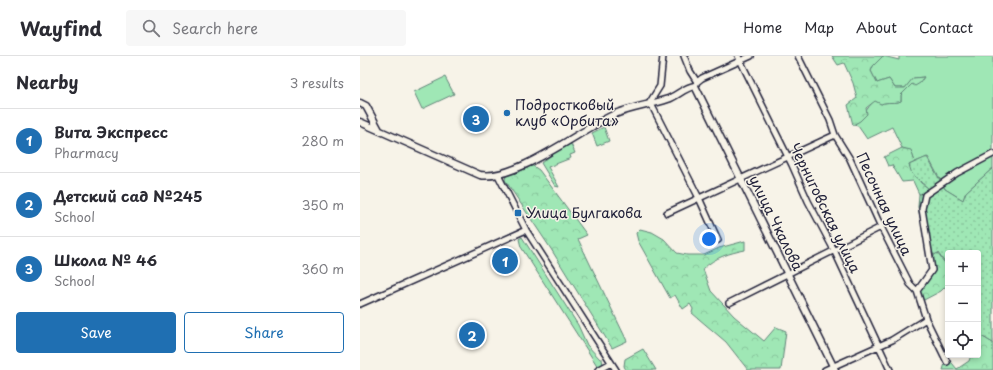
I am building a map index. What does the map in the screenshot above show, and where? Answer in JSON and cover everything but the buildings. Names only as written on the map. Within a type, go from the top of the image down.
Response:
[{"type":"street","points":[[650,102],[660,86],[663,56]]},
{"type":"street","name":"улица Чкалова","points":[[684,56],[742,180],[834,368]]},
{"type":"street","name":"Черниговская улица","points":[[738,56],[787,158],[834,250],[890,370]]},
{"type":"street","points":[[360,122],[480,175],[490,177],[535,159],[590,127],[627,110],[650,102],[668,99],[751,56]]},
{"type":"street","name":"Песочная улица","points":[[798,56],[830,120],[835,135],[850,158],[881,227],[910,284],[917,291],[926,319],[947,362]]},
{"type":"street","points":[[650,102],[699,198],[718,240]]},
{"type":"street","points":[[360,104],[366,106],[379,130]]},
{"type":"street","points":[[667,214],[835,135]]},
{"type":"street","points":[[917,291],[932,270],[922,208],[925,195],[957,173],[993,154]]},
{"type":"street","points":[[498,175],[526,230],[616,370]]},
{"type":"street","points":[[729,303],[787,272],[881,227]]},
{"type":"street","points":[[360,304],[526,230]]},
{"type":"street","points":[[825,370],[834,368],[878,346],[926,319]]},
{"type":"street","points":[[598,370],[611,363]]},
{"type":"green space","points":[[832,56],[883,56],[873,66],[871,71],[877,83],[889,79],[895,88],[905,88],[913,78],[924,77],[920,83],[915,86],[912,84],[901,95],[901,101],[881,104],[875,101],[866,108],[867,114],[853,125],[848,105],[857,98],[853,83],[844,63],[838,65]]},
{"type":"green space","points":[[883,56],[899,60],[899,56],[993,56],[993,168],[966,192],[963,200],[945,189],[928,157],[915,162],[911,151],[902,148],[892,127],[867,139],[858,126],[853,125],[859,120],[875,100],[881,104],[901,101],[901,95],[912,84],[924,77],[914,78],[905,88],[895,88],[889,79],[877,83],[871,71],[873,66]]},
{"type":"green space","points":[[445,77],[454,94],[422,109],[414,92]]},
{"type":"green space","points":[[604,127],[609,141],[597,146],[592,133]]},
{"type":"green space","points":[[571,144],[575,153],[570,155],[571,158],[548,167],[559,187],[555,186],[541,163],[565,145]]},
{"type":"green space","points":[[902,148],[911,150],[915,162],[909,165],[921,183],[930,189],[924,194],[919,194],[913,181],[902,182],[892,165],[888,166],[884,157]]},
{"type":"green space","points":[[927,157],[945,189],[963,200],[966,192],[993,168],[993,343],[981,336],[981,250],[945,250],[945,263],[938,253],[934,255],[927,252],[918,207],[919,194],[924,194],[929,189],[912,174],[909,165]]},
{"type":"green space","points":[[529,166],[533,166],[539,170],[587,235],[578,239],[627,341],[612,348],[551,249],[505,180],[506,175]]},
{"type":"green space","points":[[640,229],[652,232],[664,239],[677,253],[687,255],[704,255],[719,248],[745,241],[745,250],[728,254],[713,261],[703,269],[711,291],[734,316],[764,341],[776,327],[786,331],[781,370],[748,370],[726,342],[692,313],[693,309],[690,304],[683,309],[675,295],[670,298],[638,241],[636,233]]},
{"type":"green space","points":[[522,237],[578,325],[587,345],[600,359],[602,359],[603,365],[600,367],[598,367],[521,247],[519,239]]},
{"type":"green space","points":[[937,253],[945,263],[945,287],[941,291],[922,301],[920,292],[933,272],[934,255]]},
{"type":"green space","points":[[981,336],[993,343],[993,370],[943,370],[947,358],[957,369],[969,361],[970,358],[981,358]]},
{"type":"green space","points":[[643,349],[656,370],[626,370],[624,366],[625,359]]},
{"type":"place","name":"Подростковый клуб «Орбита»","points":[[507,113]]},
{"type":"place","name":"Школа № 46","points":[[476,119]]},
{"type":"place","name":"Улица Булгакова","points":[[518,213]]},
{"type":"place","name":"Вита Экспресс","points":[[505,261]]},
{"type":"place","name":"Детский сад №245","points":[[472,335]]}]
